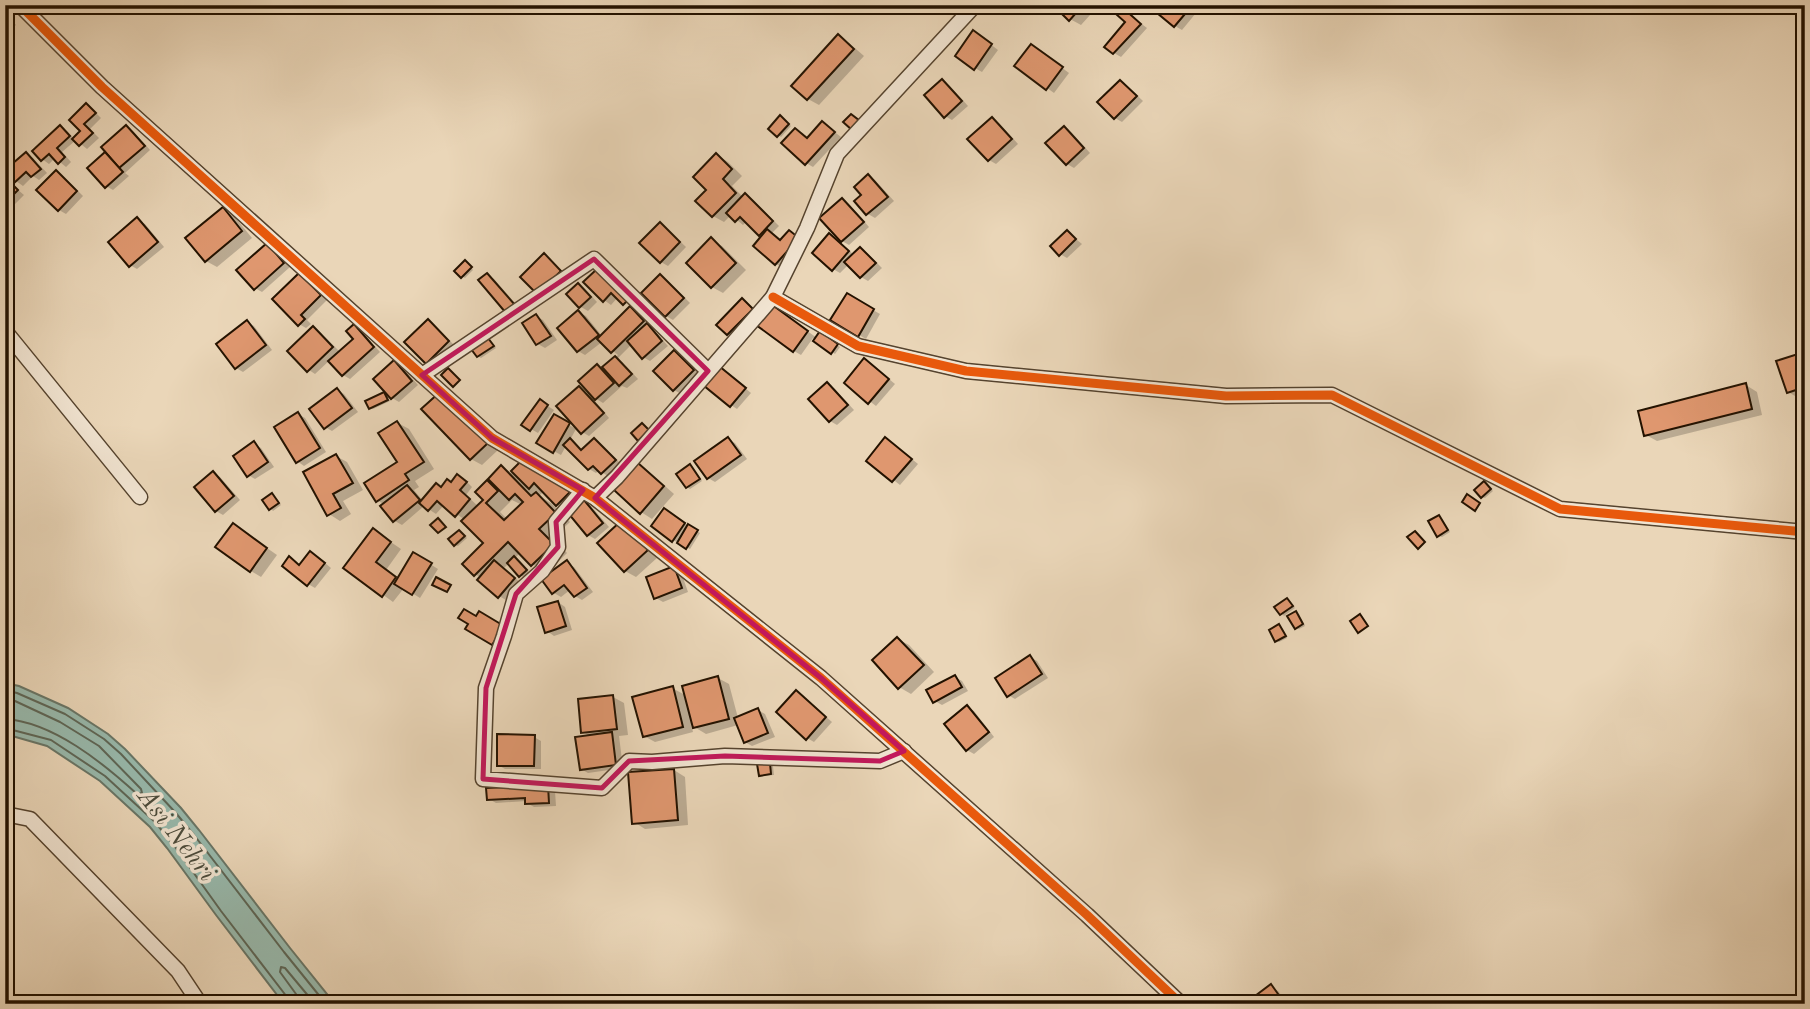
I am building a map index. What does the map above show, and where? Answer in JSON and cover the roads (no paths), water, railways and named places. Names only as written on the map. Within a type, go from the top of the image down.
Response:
[{"type":"street","points":[[20,5],[102,87],[492,438],[589,494],[821,678],[1087,915],[1181,1004]]},
{"type":"street","points":[[904,751],[880,761],[725,756],[652,762],[629,761],[602,788],[483,779],[486,688],[516,594],[542,571],[558,547],[556,522],[589,494],[617,477],[773,297],[807,228],[837,154],[975,5]]},
{"type":"street","points":[[422,375],[594,259],[708,371]]},
{"type":"street","points":[[773,297],[858,346],[966,371],[1226,396],[1332,395],[1560,509],[1805,532]]},
{"type":"street","points":[[5,331],[140,497]]},
{"type":"street","points":[[5,814],[30,819],[178,971],[200,1004]]},
{"type":"water","name":"Asi Nehri","points":[[5,683],[19,686],[68,708],[108,734],[125,749],[181,808],[335,1004],[284,1004],[150,827],[100,781],[47,746],[5,734]]}]
